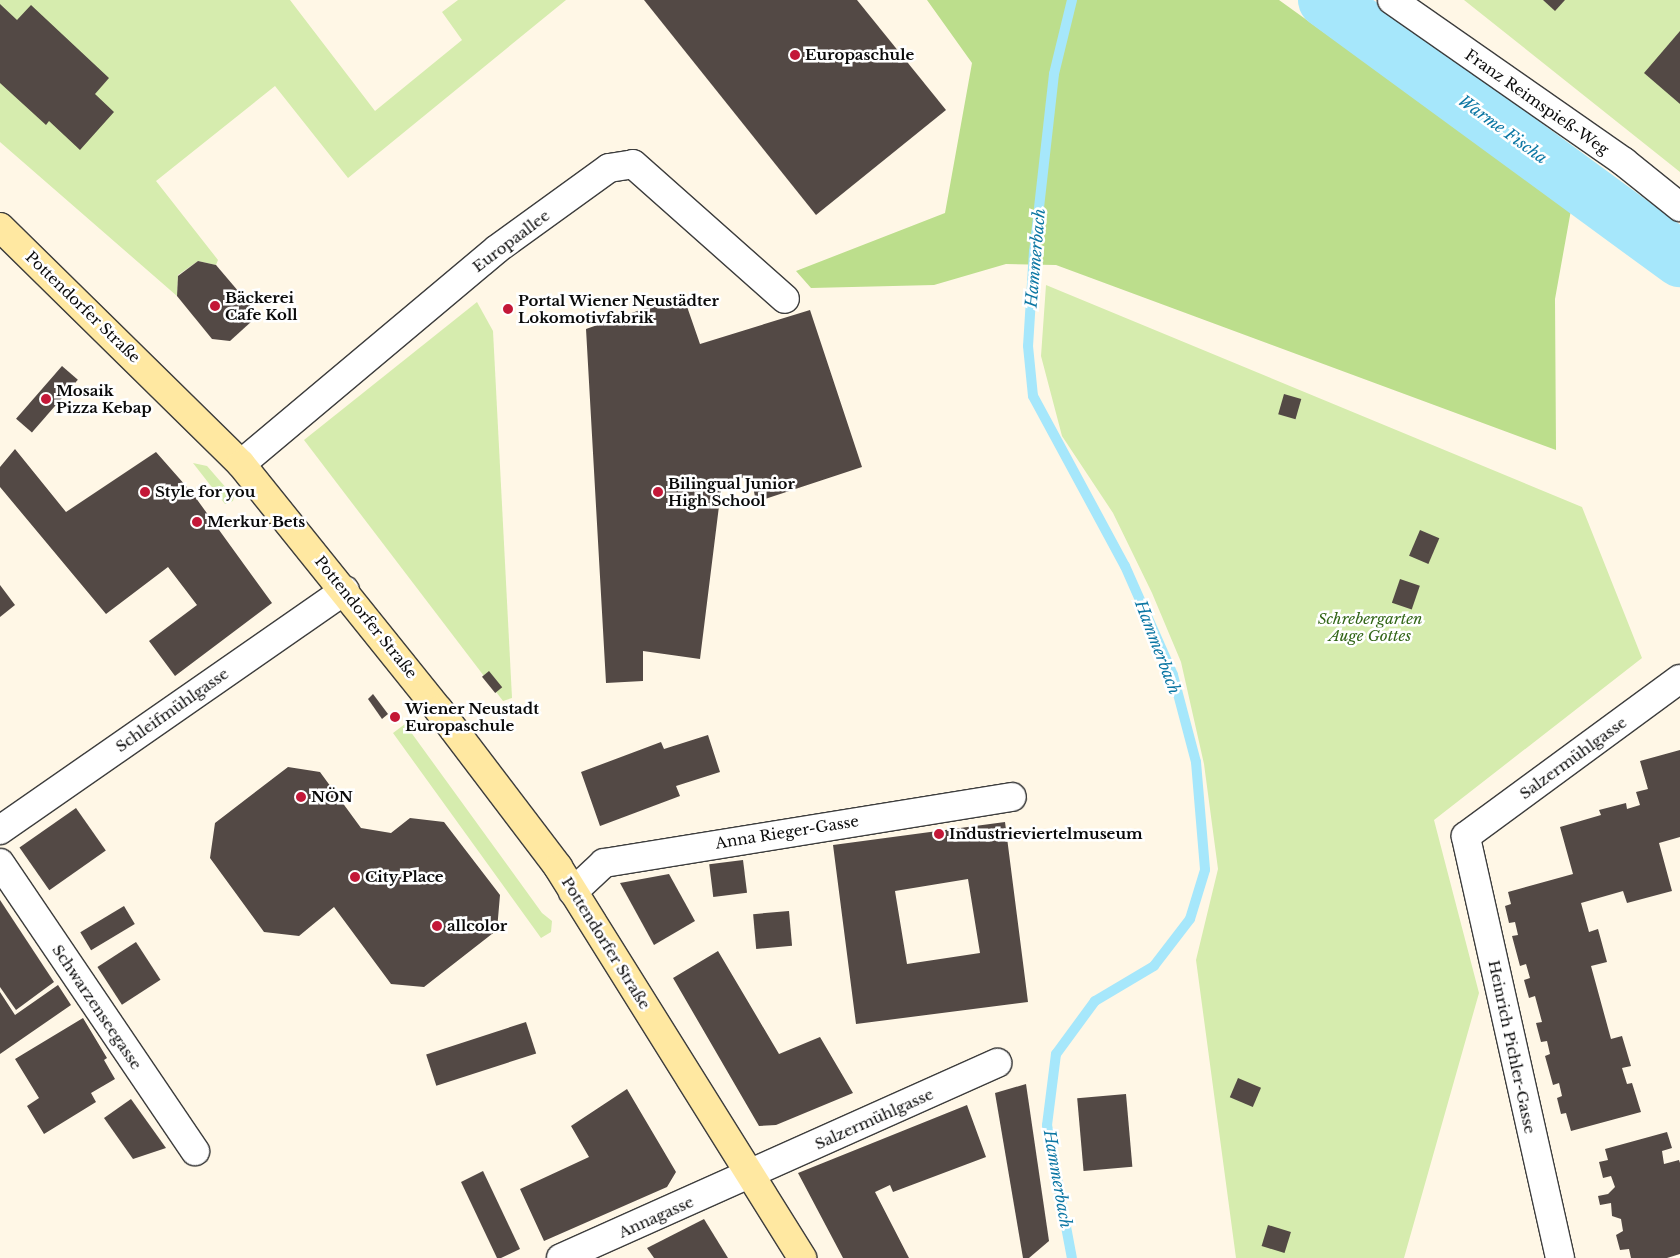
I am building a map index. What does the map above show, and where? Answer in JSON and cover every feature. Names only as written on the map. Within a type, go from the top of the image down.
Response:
[{"type":"main road","name":"Pottendorfer Straße","points":[[0,226],[241,464],[345,590],[558,867],[802,1258]]},
{"type":"street","name":"Franz Reimspieß-Weg","points":[[1392,0],[1624,162],[1680,206]]},
{"type":"street","name":"Europaallee","points":[[241,464],[497,249],[609,168],[634,164],[784,299]]},
{"type":"street","name":"Schleifmühlgasse","points":[[0,830],[345,590]]},
{"type":"street","name":"Salzermühlgasse","points":[[1466,836],[1680,679]]},
{"type":"street","name":"Anna Rieger-Gasse","points":[[573,892],[604,863],[1012,797]]},
{"type":"street","name":"Heinrich Pichler-Gasse","points":[[1466,836],[1560,1258]]},
{"type":"street","name":"Schwarzenseegasse","points":[[0,863],[195,1151]]},
{"type":"street","name":"Salzermühlgasse","points":[[751,1175],[997,1063]]},
{"type":"street","name":"Annagasse","points":[[561,1258],[751,1175]]},
{"type":"green space","points":[[0,0],[290,0],[375,111],[462,40],[442,12],[458,0],[566,0],[348,178],[275,86],[156,181],[218,260],[216,265],[198,261],[178,275],[177,296],[0,142]]},
{"type":"green space","points":[[927,0],[1279,0],[1571,210],[1555,299],[1556,450],[1056,265],[1006,264],[934,285],[811,288],[796,271],[945,213],[972,63]]},
{"type":"green space","points":[[1464,0],[1680,0],[1680,172],[1503,31]]},
{"type":"green space","name":"Schrebergarten Auge Gottes","points":[[1046,285],[1582,507],[1642,658],[1434,820],[1479,993],[1404,1258],[1236,1258],[1196,960],[1218,869],[1204,764],[1181,662],[1152,593],[1113,513],[1062,436],[1041,356]]},
{"type":"green space","points":[[477,302],[493,331],[512,698],[503,701],[304,440]]},
{"type":"green space","points":[[193,463],[207,466],[234,497],[233,501],[225,504]]},
{"type":"green space","points":[[405,724],[542,913],[552,921],[551,932],[541,938],[393,733]]},
{"type":"building","name":"Europaschule","points":[[644,0],[857,0],[946,110],[816,215]]},
{"type":"building","points":[[1543,0],[1565,0],[1555,11]]},
{"type":"building","points":[[0,4],[17,20],[31,5],[109,78],[95,94],[114,112],[80,150],[49,121],[46,125],[0,83]]},
{"type":"building","points":[[1680,31],[1680,104],[1644,73]]},
{"type":"building","points":[[198,261],[216,265],[250,305],[252,321],[230,341],[212,339],[177,296],[178,276]]},
{"type":"building","name":"Bilingual Junior High School","points":[[683,295],[700,344],[810,310],[862,467],[756,502],[751,476],[722,482],[700,659],[643,651],[643,681],[606,683],[586,329]]},
{"type":"building","name":"Mosaik Pizza Kebap","points":[[62,366],[78,380],[32,433],[16,419]]},
{"type":"building","points":[[1284,394],[1301,399],[1296,419],[1278,414]]},
{"type":"building","points":[[15,449],[66,512],[156,452],[193,494],[272,603],[175,676],[149,641],[197,605],[168,567],[106,614],[0,487],[0,467]]},
{"type":"building","points":[[1420,530],[1439,538],[1428,564],[1409,556]]},
{"type":"building","points":[[1400,579],[1420,586],[1412,609],[1392,603]]},
{"type":"building","points":[[0,585],[15,605],[0,617]]},
{"type":"building","points":[[489,671],[502,687],[495,693],[482,677]]},
{"type":"building","points":[[373,694],[388,714],[382,719],[368,699]]},
{"type":"building","points":[[708,735],[720,772],[676,786],[680,796],[600,826],[581,772],[661,742],[664,749]]},
{"type":"building","points":[[1680,750],[1680,837],[1659,843],[1672,891],[1627,903],[1623,891],[1581,903],[1589,932],[1598,929],[1607,962],[1591,966],[1611,1039],[1622,1036],[1631,1066],[1622,1068],[1627,1084],[1632,1083],[1641,1112],[1571,1131],[1566,1113],[1561,1114],[1557,1098],[1562,1096],[1559,1083],[1553,1085],[1545,1056],[1550,1054],[1547,1041],[1541,1042],[1536,1023],[1542,1022],[1535,996],[1529,998],[1524,980],[1530,978],[1526,964],[1520,966],[1512,936],[1518,935],[1515,922],[1509,923],[1505,906],[1511,904],[1508,892],[1573,874],[1560,827],[1601,815],[1599,810],[1626,803],[1627,809],[1640,805],[1636,792],[1648,789],[1640,761]]},
{"type":"building","name":"City Place","points":[[288,767],[320,772],[361,828],[391,833],[410,818],[444,822],[500,895],[497,930],[424,987],[391,984],[334,907],[299,936],[264,932],[210,858],[215,823]]},
{"type":"building","points":[[76,808],[106,851],[49,890],[19,848]]},
{"type":"building","points":[[1005,822],[1028,1002],[856,1024],[833,845]],"holes":[[[968,879],[980,953],[907,964],[895,891]]]},
{"type":"building","points":[[743,860],[747,893],[713,897],[709,864]]},
{"type":"building","points":[[669,874],[695,921],[654,945],[620,883]]},
{"type":"building","points":[[0,900],[54,982],[16,1010],[0,987]]},
{"type":"building","points":[[124,906],[135,924],[91,950],[80,932]]},
{"type":"building","points":[[789,911],[792,946],[756,949],[753,914]]},
{"type":"building","points":[[136,942],[161,980],[122,1005],[97,967]]},
{"type":"building","points":[[718,951],[779,1054],[820,1037],[853,1093],[776,1125],[759,1126],[673,978]]},
{"type":"building","points":[[58,985],[71,1005],[0,1054],[0,992],[15,1015]]},
{"type":"building","points":[[83,1018],[107,1058],[104,1060],[115,1079],[91,1093],[96,1102],[44,1134],[27,1106],[39,1098],[15,1059]]},
{"type":"building","points":[[526,1022],[536,1053],[436,1086],[426,1054]]},
{"type":"building","points":[[1238,1078],[1261,1088],[1253,1107],[1230,1097]]},
{"type":"building","points":[[1026,1084],[1049,1241],[1029,1258],[1023,1258],[995,1093]]},
{"type":"building","points":[[627,1089],[676,1172],[667,1187],[544,1241],[520,1189],[589,1157],[571,1126]]},
{"type":"building","points":[[1126,1094],[1132,1167],[1084,1171],[1077,1098]]},
{"type":"building","points":[[131,1099],[166,1148],[133,1159],[104,1118]]},
{"type":"building","points":[[967,1105],[986,1157],[893,1192],[890,1185],[875,1192],[909,1258],[843,1258],[798,1173]]},
{"type":"building","points":[[1667,1132],[1672,1148],[1662,1151],[1664,1164],[1679,1160],[1680,1163],[1680,1254],[1667,1258],[1631,1258],[1629,1249],[1620,1250],[1616,1235],[1623,1231],[1621,1219],[1612,1216],[1611,1203],[1600,1205],[1598,1196],[1608,1194],[1615,1187],[1611,1176],[1603,1178],[1599,1162],[1608,1160],[1605,1149]]},
{"type":"building","points":[[483,1171],[520,1249],[501,1258],[497,1258],[461,1182]]},
{"type":"building","points":[[704,1219],[728,1258],[654,1258],[647,1248]]},
{"type":"building","points":[[1268,1225],[1291,1232],[1285,1253],[1262,1246]]},
{"type":"waterway","name":"Hammerbach","points":[[1072,0],[1054,74],[1034,251],[1028,346],[1033,396],[1125,566],[1173,675],[1196,762],[1205,870],[1190,919],[1154,966],[1095,1001],[1056,1054],[1047,1125],[1072,1258]]},
{"type":"waterway","name":"Warme Fischa","points":[[1326,0],[1680,259]]},
{"type":"place","name":"Europaschule","points":[[795,55]]},
{"type":"place","name":"Bäckerei Cafe Koll","points":[[215,306]]},
{"type":"place","name":"Portal Wiener Neustädter Lokomotivfabrik","points":[[508,309]]},
{"type":"place","name":"Mosaik Pizza Kebap","points":[[46,399]]},
{"type":"place","name":"Style for you","points":[[145,492]]},
{"type":"place","name":"Bilingual Junior High School","points":[[658,492]]},
{"type":"place","name":"Merkur Bets","points":[[197,522]]},
{"type":"place","name":"Wiener Neustadt Europaschule","points":[[395,717]]},
{"type":"place","name":"NÖN","points":[[301,797]]},
{"type":"place","name":"Industrieviertelmuseum","points":[[939,834]]},
{"type":"place","name":"City Place","points":[[355,877]]},
{"type":"place","name":"allcolor","points":[[437,926]]}]
